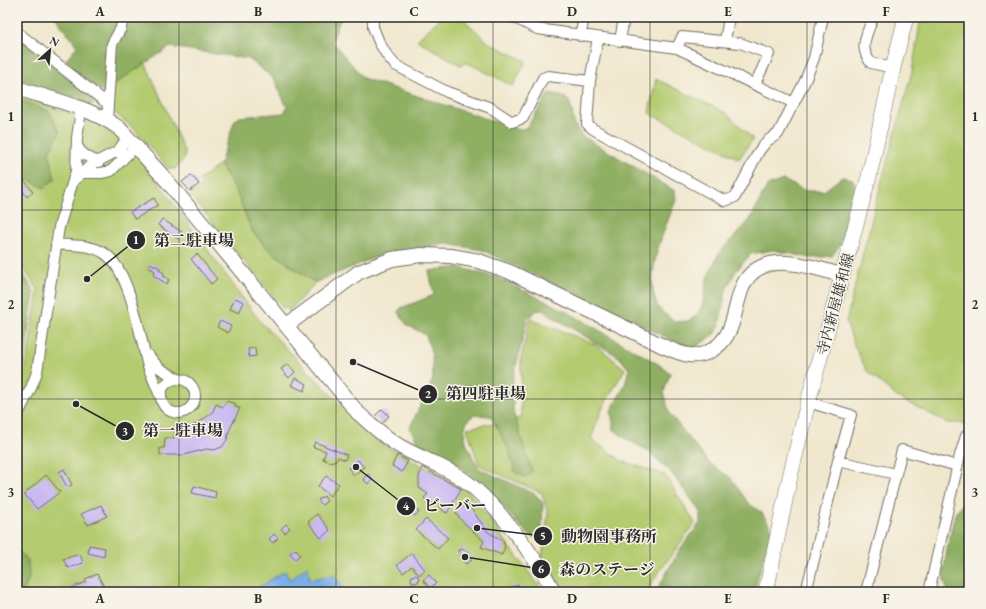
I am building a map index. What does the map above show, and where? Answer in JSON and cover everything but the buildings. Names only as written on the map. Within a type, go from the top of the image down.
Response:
[{"type":"main road","name":"寺内新屋雄和線","points":[[766,592],[784,504],[808,402],[869,176],[906,17]]},
{"type":"street","points":[[107,120],[112,44],[121,28],[123,17]]},
{"type":"street","points":[[373,17],[373,27],[386,54],[395,65],[447,92],[491,108],[512,122],[523,118],[543,78],[548,76],[590,81]]},
{"type":"street","points":[[513,17],[537,29],[678,48],[794,103]]},
{"type":"street","points":[[580,17],[582,23],[580,36]]},
{"type":"street","points":[[620,41],[624,17]]},
{"type":"street","points":[[725,41],[729,17]]},
{"type":"street","points":[[598,38],[590,81],[587,124],[594,130],[724,201],[735,197],[759,151],[767,141],[778,134],[814,58],[823,17]]},
{"type":"street","points":[[873,17],[863,45],[864,55],[871,63],[893,68]]},
{"type":"street","points":[[17,32],[108,104]]},
{"type":"street","points":[[678,48],[682,37],[740,43],[769,54],[755,84]]},
{"type":"street","points":[[17,88],[81,109],[107,120],[119,128],[132,141],[287,325],[348,401],[378,431],[400,446],[457,475],[473,486],[489,502],[544,572],[554,592]]},
{"type":"street","points":[[78,177],[77,146],[81,109]]},
{"type":"street","points":[[17,416],[31,388],[36,372],[62,215],[78,177],[92,164],[118,151],[132,141]]},
{"type":"street","points":[[78,177],[111,171],[132,141]]},
{"type":"street","points":[[77,146],[79,150],[91,160],[98,162]]},
{"type":"street","points":[[56,244],[98,250],[115,263],[125,280],[148,364],[162,400],[168,409],[178,412],[184,411],[192,404],[194,399],[193,388],[185,380],[178,379],[169,381],[162,389],[162,400]]},
{"type":"street","points":[[287,325],[359,272],[392,259],[420,255],[450,256],[479,261],[510,272],[663,346],[688,355],[703,355],[726,340],[732,327],[740,291],[746,278],[756,269],[770,264],[785,263],[842,275]]},
{"type":"street","points":[[144,348],[159,368],[178,379]]},
{"type":"street","points":[[806,592],[838,461],[851,415],[808,402]]},
{"type":"street","points":[[929,592],[957,466],[966,436],[969,435]]},
{"type":"street","points":[[866,592],[902,450],[957,466]]},
{"type":"street","points":[[838,461],[896,474]]},
{"type":"green space","points":[[55,17],[341,17],[332,41],[363,78],[520,130],[527,127],[549,93],[563,97],[569,102],[575,124],[582,136],[675,191],[676,200],[657,252],[654,266],[653,293],[658,307],[675,322],[688,321],[697,315],[703,303],[707,278],[719,253],[750,220],[767,186],[783,180],[806,191],[824,191],[842,177],[853,179],[857,196],[840,245],[832,256],[811,258],[773,250],[751,254],[736,271],[726,289],[719,327],[713,335],[696,347],[685,346],[482,250],[447,244],[388,252],[316,282],[308,278],[268,249],[252,231],[236,191],[220,164],[235,120],[240,117],[284,113],[287,107],[274,79],[249,59],[170,47],[102,92],[64,63],[77,46]]},
{"type":"green space","points":[[441,17],[461,17],[489,43],[526,61],[513,86],[468,63],[460,65],[417,40]]},
{"type":"green space","points":[[921,17],[969,17],[968,423],[948,423],[897,397],[867,371],[854,345],[846,321],[880,187],[912,72]]},
{"type":"green space","points":[[17,36],[94,98],[94,104],[88,104],[17,78]]},
{"type":"green space","points":[[145,62],[185,153],[184,159],[175,169],[169,169],[134,129],[111,110],[112,87]]},
{"type":"green space","points":[[656,79],[726,113],[753,139],[739,159],[649,113]]},
{"type":"green space","points":[[17,95],[106,126],[141,159],[259,320],[374,439],[468,491],[540,587],[542,592],[17,592],[17,388],[26,368],[38,290],[17,258]]},
{"type":"green space","points":[[17,99],[49,111],[60,132],[49,152],[55,179],[44,188],[32,182],[17,169]]},
{"type":"green space","points":[[220,164],[236,191],[252,231],[268,249],[308,278],[316,282],[290,310],[282,307],[190,195],[202,185],[199,180]]},
{"type":"green space","points":[[17,264],[34,292],[23,367],[17,380]]},
{"type":"green space","points":[[457,267],[495,277],[564,310],[658,364],[670,373],[664,392],[669,413],[709,463],[731,478],[748,503],[762,513],[772,529],[754,592],[656,592],[680,549],[700,523],[700,511],[670,471],[647,450],[626,439],[614,430],[611,411],[625,385],[629,369],[619,357],[542,310],[535,311],[527,320],[513,378],[513,412],[532,471],[526,478],[515,472],[509,450],[491,416],[474,415],[468,421],[464,433],[468,447],[478,468],[535,494],[543,503],[542,529],[537,538],[529,535],[472,477],[451,461],[421,445],[413,435],[410,427],[433,379],[432,355],[426,335],[407,325],[398,312],[401,308],[434,295],[429,271]]},
{"type":"green space","points":[[530,319],[595,344],[625,369],[602,409],[591,439],[622,461],[665,475],[695,523],[652,582],[648,592],[564,592],[542,558],[548,513],[542,493],[479,465],[467,428],[521,418],[521,358]]},
{"type":"green space","points":[[969,495],[969,592],[948,592],[943,576],[948,544],[955,514]]},
{"type":"green space","points":[[17,549],[28,561],[29,578],[23,592],[17,592]]},
{"type":"water","points":[[307,566],[310,579],[334,575],[347,592],[251,592],[285,571],[290,580]]},
{"type":"place","name":"第二駐車場","points":[[87,279]]},
{"type":"place","name":"第四駐車場","points":[[353,362]]},
{"type":"place","name":"第一駐車場","points":[[76,404]]},
{"type":"place","name":"ビーバー","points":[[356,467]]},
{"type":"place","name":"動物園事務所","points":[[477,528]]},
{"type":"place","name":"森のステージ","points":[[465,557]]}]
